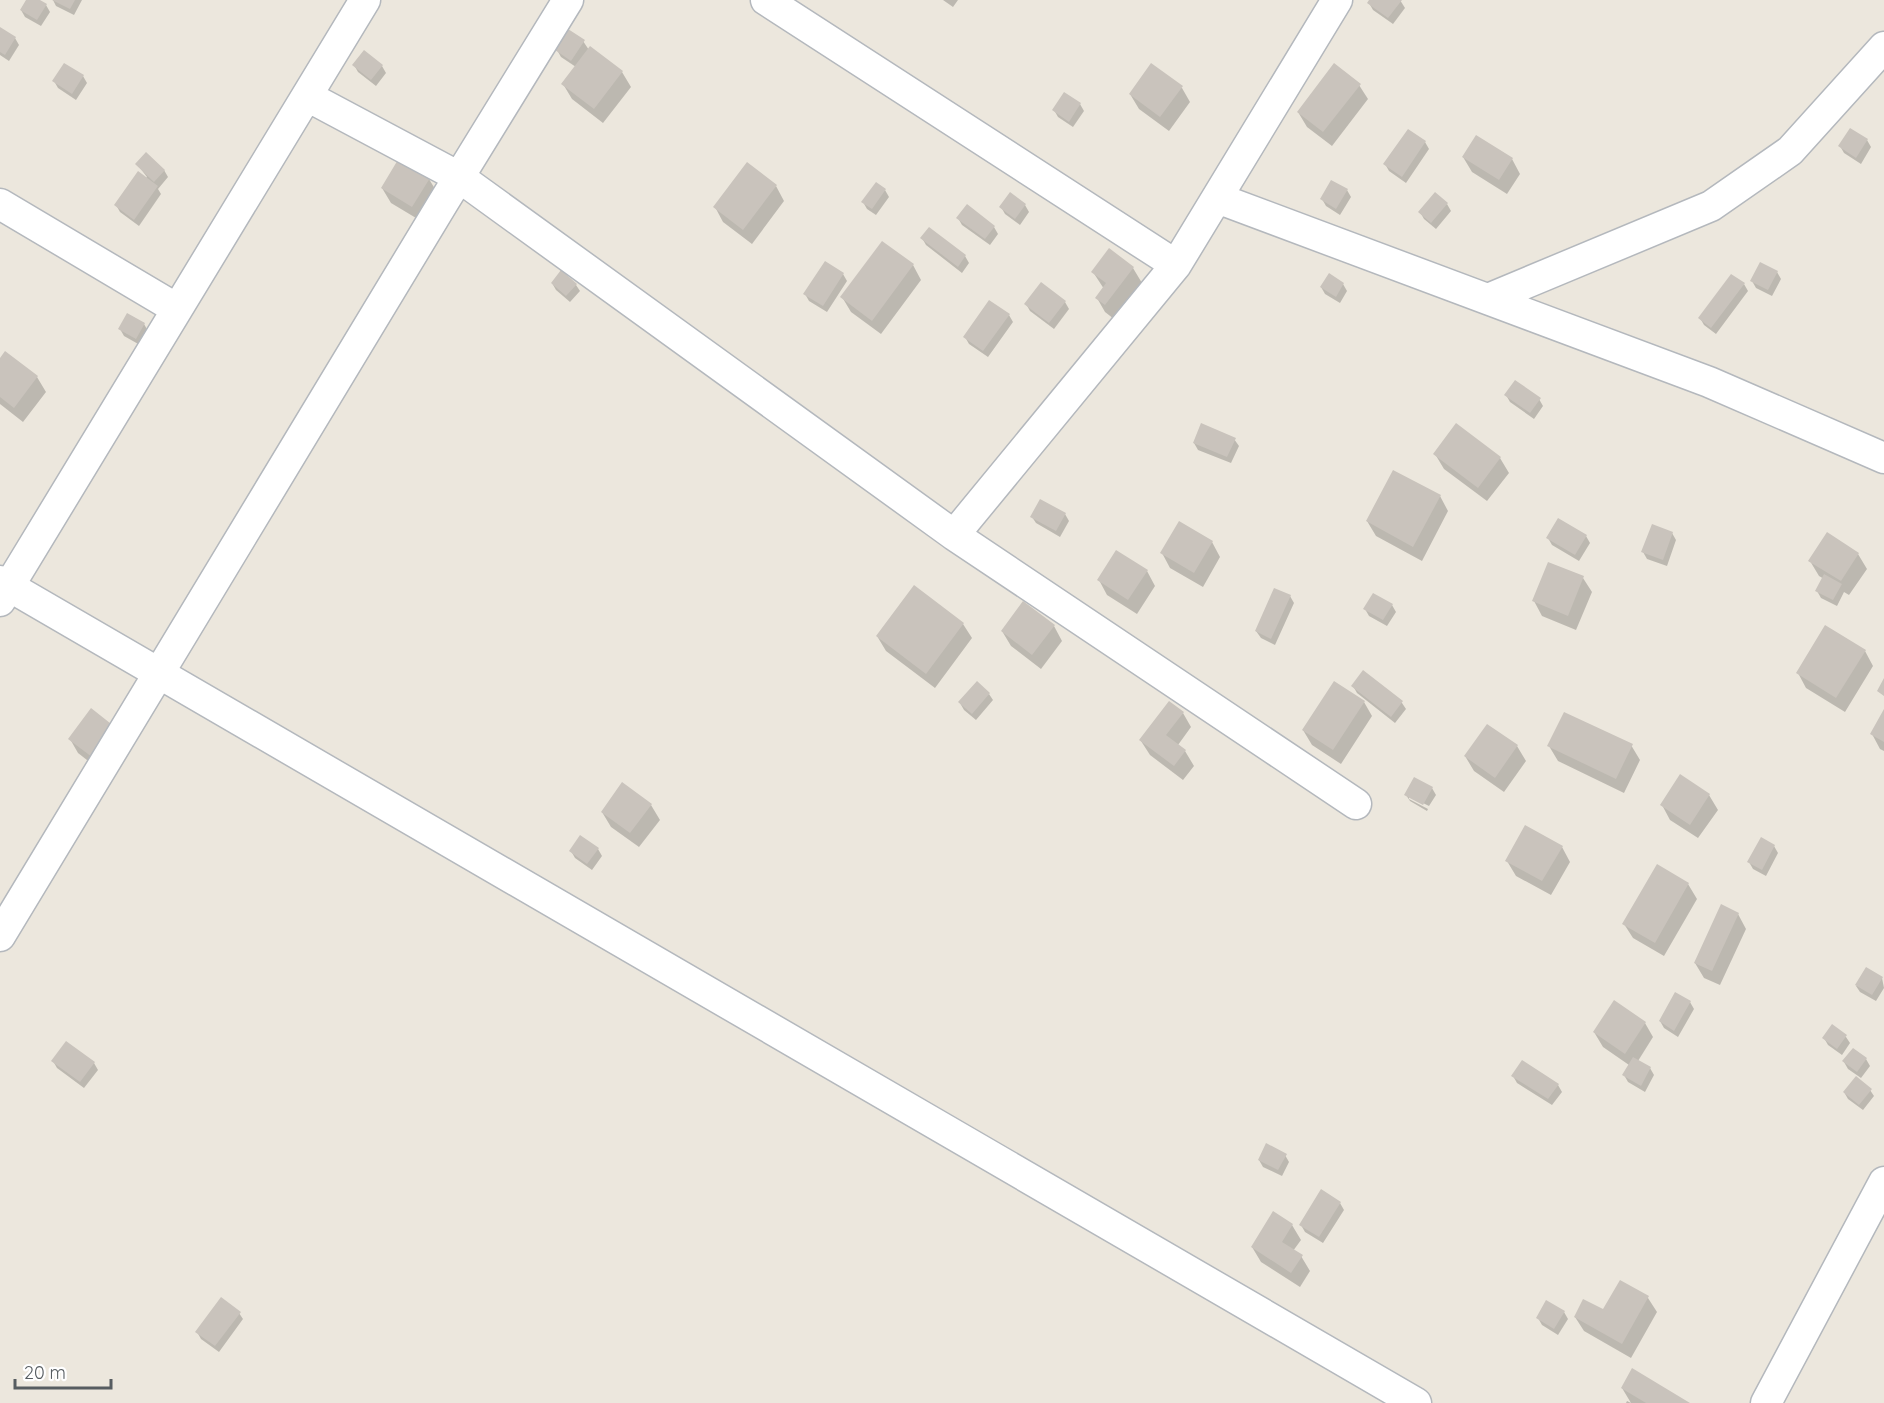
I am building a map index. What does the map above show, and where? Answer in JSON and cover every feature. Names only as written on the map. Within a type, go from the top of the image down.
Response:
[{"type":"street","points":[[365,0],[3,589],[159,673],[1416,1403]]},
{"type":"street","points":[[0,936],[568,0]]},
{"type":"street","points":[[766,0],[1176,265]]},
{"type":"street","points":[[954,535],[1176,265],[1337,0]]},
{"type":"street","points":[[1488,299],[1711,206],[1790,151],[1873,78],[1884,47]]},
{"type":"street","points":[[307,96],[459,177],[954,535],[1356,804]]},
{"type":"street","points":[[1217,198],[1709,382],[1884,458]]},
{"type":"street","points":[[0,204],[177,309]]},
{"type":"street","points":[[1766,1403],[1884,1182]]},
{"type":"building","points":[[26,0],[40,0],[47,4],[37,20],[20,10]]},
{"type":"building","points":[[52,0],[75,0],[70,9]]},
{"type":"building","points":[[1369,0],[1402,0],[1388,18],[1367,3]]},
{"type":"building","points":[[0,27],[16,37],[5,55],[0,52]]},
{"type":"building","points":[[568,29],[585,40],[571,61],[555,50]]},
{"type":"building","points":[[590,46],[623,71],[594,109],[561,84]]},
{"type":"building","points":[[364,50],[383,65],[371,80],[352,65]]},
{"type":"building","points":[[64,63],[84,75],[72,94],[52,81]]},
{"type":"building","points":[[1151,63],[1183,86],[1160,117],[1129,94]]},
{"type":"building","points":[[1334,63],[1361,84],[1323,132],[1297,112]]},
{"type":"building","points":[[1064,92],[1081,103],[1069,122],[1052,110]]},
{"type":"building","points":[[1850,128],[1868,139],[1856,158],[1838,146]]},
{"type":"building","points":[[1408,129],[1426,141],[1402,177],[1383,164]]},
{"type":"building","points":[[1476,135],[1513,158],[1499,180],[1462,157]]},
{"type":"building","points":[[146,152],[165,170],[154,182],[135,164]]},
{"type":"building","points":[[399,158],[430,178],[412,207],[381,188]]},
{"type":"building","points":[[747,162],[777,185],[743,230],[713,207]]},
{"type":"building","points":[[138,171],[158,186],[134,220],[114,205]]},
{"type":"building","points":[[1331,180],[1348,189],[1336,209],[1320,199]]},
{"type":"building","points":[[876,182],[886,189],[872,209],[861,202]]},
{"type":"building","points":[[1010,192],[1026,204],[1015,219],[999,207]]},
{"type":"building","points":[[1435,192],[1448,203],[1431,223],[1418,212]]},
{"type":"building","points":[[967,204],[995,226],[985,239],[956,218]]},
{"type":"building","points":[[929,227],[966,255],[958,267],[920,238]]},
{"type":"building","points":[[882,241],[914,264],[872,321],[840,297]]},
{"type":"building","points":[[1109,248],[1134,267],[1105,305],[1095,298],[1106,283],[1091,272]]},
{"type":"building","points":[[825,261],[844,273],[823,306],[803,294]]},
{"type":"building","points":[[1760,262],[1778,271],[1768,290],[1750,281]]},
{"type":"building","points":[[561,270],[577,284],[566,296],[551,283]]},
{"type":"building","points":[[1329,273],[1344,283],[1336,297],[1320,287]]},
{"type":"building","points":[[1731,274],[1745,283],[1711,328],[1698,318]]},
{"type":"building","points":[[1041,282],[1066,301],[1049,323],[1024,304]]},
{"type":"building","points":[[989,300],[1010,314],[983,351],[963,337]]},
{"type":"building","points":[[127,313],[145,323],[136,339],[118,329]]},
{"type":"building","points":[[5,351],[38,376],[14,408],[0,397],[0,358]]},
{"type":"building","points":[[1515,380],[1541,398],[1530,413],[1504,395]]},
{"type":"building","points":[[1201,423],[1236,438],[1227,457],[1193,443]]},
{"type":"building","points":[[1456,423],[1501,457],[1478,488],[1433,454]]},
{"type":"building","points":[[1393,470],[1441,495],[1413,547],[1366,521]]},
{"type":"building","points":[[1040,499],[1066,513],[1056,531],[1030,517]]},
{"type":"building","points":[[1558,518],[1587,535],[1575,555],[1546,538]]},
{"type":"building","points":[[1179,521],[1213,541],[1194,573],[1160,553]]},
{"type":"building","points":[[1652,524],[1673,532],[1663,560],[1641,552]]},
{"type":"building","points":[[1827,532],[1859,553],[1841,581],[1808,561]]},
{"type":"building","points":[[1116,550],[1148,570],[1128,600],[1097,580]]},
{"type":"building","points":[[1548,562],[1584,576],[1568,616],[1532,601]]},
{"type":"building","points":[[1824,574],[1842,584],[1833,600],[1815,591]]},
{"type":"building","points":[[914,585],[964,623],[926,674],[876,636]]},
{"type":"building","points":[[1274,588],[1291,595],[1271,639],[1255,631]]},
{"type":"building","points":[[1373,593],[1393,604],[1383,620],[1363,609]]},
{"type":"building","points":[[1023,601],[1055,625],[1032,655],[1001,631]]},
{"type":"building","points":[[1825,625],[1866,650],[1836,698],[1796,673]]},
{"type":"building","points":[[1363,670],[1403,701],[1391,717],[1351,686]]},
{"type":"building","points":[[1884,678],[1884,696],[1877,691]]},
{"type":"building","points":[[977,681],[990,693],[972,714],[958,702]]},
{"type":"building","points":[[1334,681],[1365,701],[1333,750],[1302,730]]},
{"type":"building","points":[[1169,701],[1184,712],[1166,735],[1186,750],[1174,766],[1139,740]]},
{"type":"building","points":[[91,708],[115,727],[92,757],[68,739]]},
{"type":"building","points":[[1884,709],[1884,742],[1870,734]]},
{"type":"building","points":[[1564,712],[1633,744],[1616,779],[1547,746]]},
{"type":"building","points":[[1487,724],[1518,745],[1495,778],[1464,756]]},
{"type":"building","points":[[1680,774],[1710,794],[1690,825],[1660,805]]},
{"type":"building","points":[[1414,777],[1433,787],[1423,805],[1404,795]]},
{"type":"building","points":[[622,782],[652,804],[630,833],[601,812]]},
{"type":"building","points":[[1525,825],[1563,846],[1542,881],[1505,861]]},
{"type":"building","points":[[580,835],[599,848],[587,864],[569,851]]},
{"type":"building","points":[[1761,837],[1775,845],[1762,870],[1747,862]]},
{"type":"building","points":[[1657,864],[1689,883],[1655,943],[1622,924]]},
{"type":"building","points":[[1721,904],[1739,913],[1712,971],[1694,963]]},
{"type":"building","points":[[1866,967],[1883,977],[1872,995],[1855,985]]},
{"type":"building","points":[[1675,992],[1691,1001],[1674,1031],[1659,1021]]},
{"type":"building","points":[[1614,1000],[1646,1022],[1625,1054],[1593,1032]]},
{"type":"building","points":[[1832,1024],[1847,1035],[1837,1049],[1822,1038]]},
{"type":"building","points":[[66,1041],[95,1062],[80,1082],[51,1061]]},
{"type":"building","points":[[1853,1048],[1867,1058],[1857,1072],[1842,1061]]},
{"type":"building","points":[[1633,1057],[1651,1067],[1641,1086],[1622,1075]]},
{"type":"building","points":[[1522,1060],[1559,1084],[1548,1099],[1511,1076]]},
{"type":"building","points":[[1856,1076],[1872,1089],[1859,1105],[1843,1092]]},
{"type":"building","points":[[1266,1143],[1287,1154],[1278,1170],[1258,1160]]},
{"type":"building","points":[[1321,1189],[1341,1202],[1319,1237],[1299,1225]]},
{"type":"building","points":[[1273,1211],[1293,1224],[1282,1242],[1303,1255],[1291,1273],[1251,1247]]},
{"type":"building","points":[[1620,1280],[1649,1296],[1622,1344],[1574,1317],[1583,1299],[1603,1309]]},
{"type":"building","points":[[221,1297],[241,1312],[215,1346],[195,1332]]},
{"type":"building","points":[[1546,1300],[1565,1311],[1554,1329],[1536,1318]]},
{"type":"building","points":[[1632,1368],[1690,1403],[1646,1403],[1621,1388]]}]
